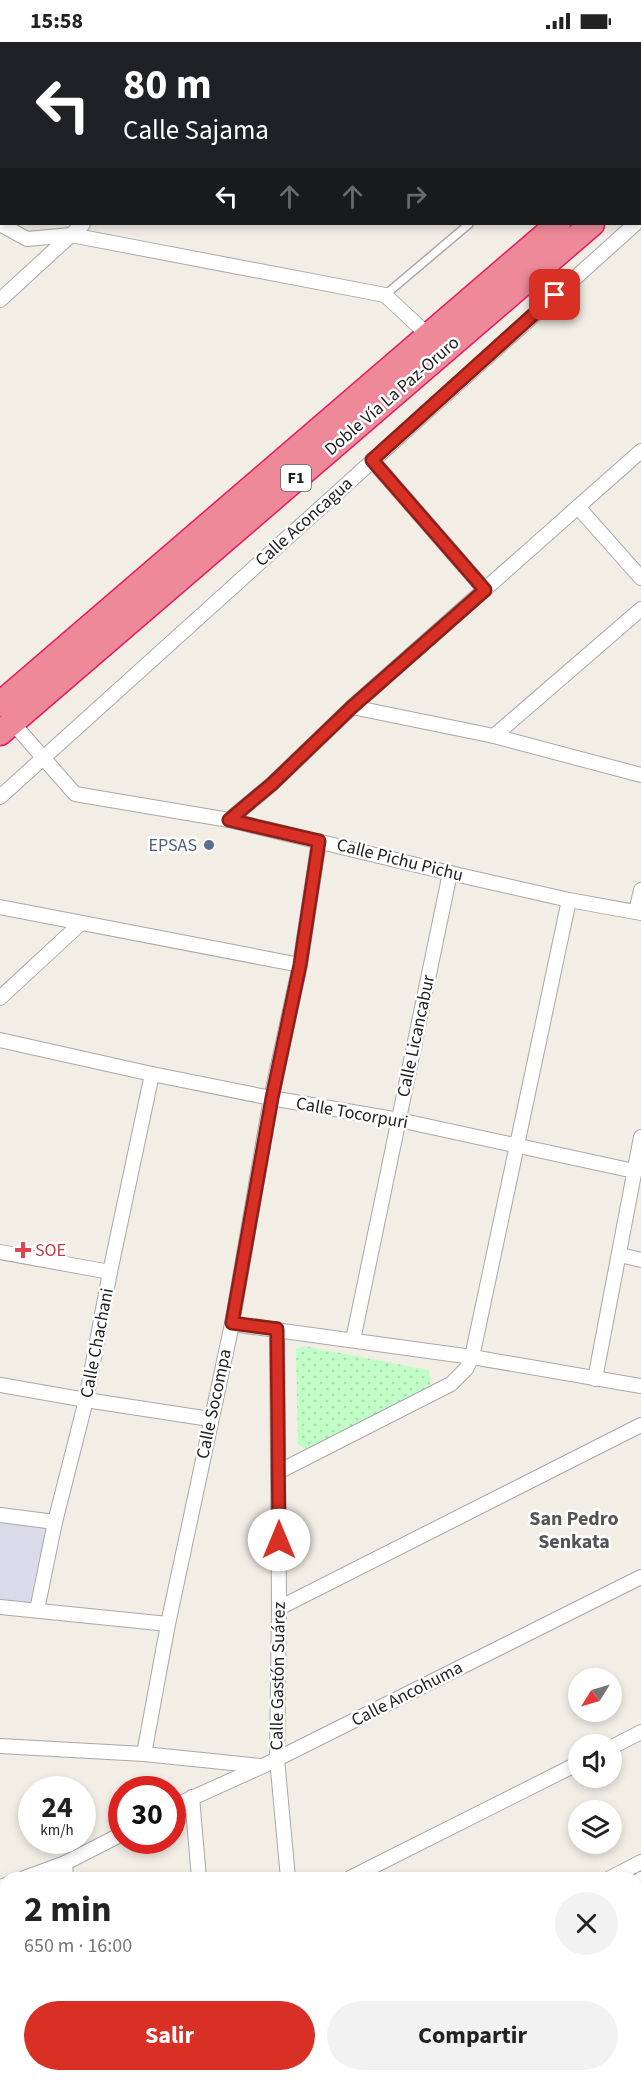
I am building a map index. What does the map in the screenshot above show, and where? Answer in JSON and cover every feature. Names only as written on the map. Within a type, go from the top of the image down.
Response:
[{"type":"highway","name":"Doble Vía La Paz-Oruro","points":[[4,720],[428,335],[557,225]]},
{"type":"highway","name":"Doble Vía La Paz-Oruro","points":[[4,720],[591,225]]},
{"type":"street","points":[[2,225],[27,239],[71,235],[385,295],[428,335]]},
{"type":"street","points":[[0,300],[82,225]]},
{"type":"street","name":"Calle Aconcagua","points":[[0,797],[634,225]]},
{"type":"street","points":[[229,820],[272,784],[352,707],[641,451]]},
{"type":"street","points":[[372,460],[485,590]]},
{"type":"street","points":[[578,507],[641,578]]},
{"type":"street","points":[[494,736],[641,609]]},
{"type":"street","points":[[352,707],[494,736],[641,775]]},
{"type":"street","name":"Calle Pichu Pichu","points":[[4,720],[44,758],[75,794],[229,820],[569,900],[639,913]]},
{"type":"street","name":"Calle Socompa","points":[[144,1754],[168,1624],[232,1323],[272,1098],[300,965],[319,841]]},
{"type":"street","name":"Calle Licancabur","points":[[353,1340],[450,873]]},
{"type":"street","points":[[639,913],[641,890]]},
{"type":"street","points":[[279,1472],[451,1384],[466,1369],[472,1358],[569,900]]},
{"type":"street","points":[[0,907],[300,965]]},
{"type":"street","points":[[0,998],[80,924]]},
{"type":"street","name":"Calle Tocorpuri","points":[[0,1040],[152,1074],[399,1120],[634,1171]]},
{"type":"street","name":"Calle Chachani","points":[[37,1610],[55,1522],[86,1400],[110,1272],[152,1074]]},
{"type":"street","points":[[596,1379],[641,1137]]},
{"type":"street","points":[[0,1251],[110,1272]]},
{"type":"street","points":[[620,1255],[641,1260]]},
{"type":"street","points":[[232,1323],[472,1358],[641,1386]]},
{"type":"street","name":"Calle Gastón Suárez","points":[[277,1329],[279,1472],[277,1759],[287,1872]]},
{"type":"street","points":[[0,1385],[210,1419]]},
{"type":"street","points":[[279,1608],[641,1425]]},
{"type":"street","points":[[0,1515],[55,1522]]},
{"type":"street","name":"Calle Ancohuma","points":[[186,1800],[263,1766],[641,1577]]},
{"type":"street","points":[[0,1607],[168,1624]]},
{"type":"street","points":[[622,1742],[641,1732]]},
{"type":"street","points":[[0,1746],[144,1754],[263,1766]]},
{"type":"street","points":[[362,1872],[568,1769]]},
{"type":"street","points":[[192,1797],[198,1872]]},
{"type":"street","points":[[40,1872],[65,1863],[108,1841]]},
{"type":"street","points":[[622,1872],[641,1862]]},
{"type":"street","points":[[65,1863],[66,1872]]},
{"type":"lane","points":[[385,295],[468,225]]},
{"type":"green space","points":[[304,1346],[428,1370],[431,1379],[429,1387],[306,1449],[298,1445],[296,1349]]},
{"type":"shaded area","points":[[0,1515],[55,1522],[37,1610],[0,1607]]},
{"type":"place","name":"EPSAS","points":[[209,845]]},
{"type":"place","name":"SOE","points":[[23,1250]]},
{"type":"district","name":"San Pedro Senkata","points":[[574,1530]]},
{"type":"route","points":[[279,1540],[277,1329],[232,1323],[272,1098],[300,965],[319,841],[229,820],[272,784],[352,707],[485,590],[372,460],[555,295]]}]
